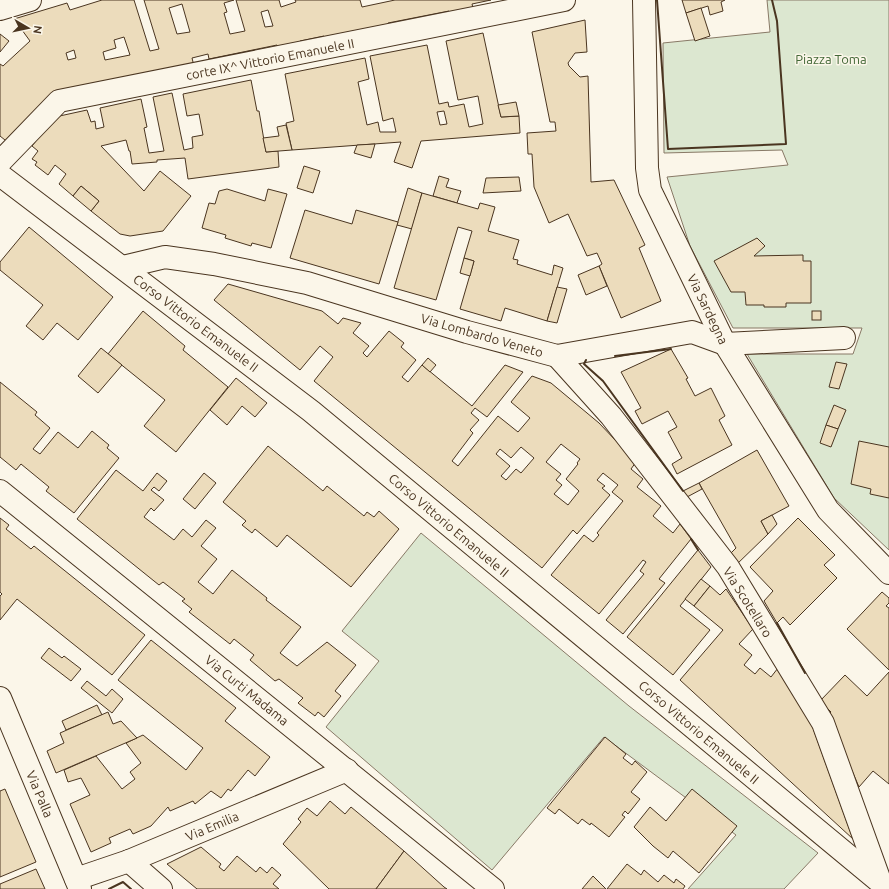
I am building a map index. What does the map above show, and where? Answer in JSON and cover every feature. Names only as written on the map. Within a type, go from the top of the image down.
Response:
[{"type":"street","points":[[0,9],[30,0]]},
{"type":"street","name":"corte IX^ Vittorio Emanuele II","points":[[0,162],[59,101],[564,0]]},
{"type":"street","name":"Via Sardegna","points":[[644,0],[647,168],[650,190],[725,344],[828,510],[889,573]]},
{"type":"street","name":"Corso Vittorio Emanuele II","points":[[0,175],[123,267],[317,416],[885,884]]},
{"type":"street","name":"Via Lombardo Veneto","points":[[123,267],[165,257],[214,264],[284,278],[307,283],[468,332],[557,356],[692,332],[725,344],[844,338]]},
{"type":"street","name":"Via Scotellaro","points":[[557,356],[611,416],[728,567],[823,723],[885,884]]},
{"type":"street","name":"Via Curti Madama","points":[[0,491],[493,889]]},
{"type":"street","name":"Via Palla","points":[[0,698],[6,736],[78,884]]},
{"type":"street","name":"Via Emilia","points":[[78,884],[129,861],[347,770]]},
{"type":"street","points":[[885,884],[889,857]]},
{"type":"street","points":[[129,861],[161,889]]},
{"type":"green space","name":"Piazza Toma","points":[[767,0],[889,0],[889,550],[834,498],[747,354],[853,354],[862,328],[733,328],[690,246],[667,177],[788,165],[782,150],[664,153],[663,43],[770,32]]},
{"type":"green space","points":[[421,533],[629,706],[818,853],[784,889],[688,889],[736,835],[604,737],[492,870],[326,727],[379,661],[342,631]]},
{"type":"building","points":[[102,0],[134,0],[150,51],[159,49],[144,0],[234,0],[224,3],[227,12],[224,13],[230,34],[245,31],[236,0],[279,0],[281,7],[296,2],[295,0],[360,0],[362,7],[395,0],[491,0],[472,4],[474,12],[450,17],[449,11],[388,23],[389,30],[326,43],[324,36],[300,41],[301,48],[278,53],[277,45],[209,59],[208,54],[192,58],[195,70],[54,99],[10,144],[0,136],[0,64],[3,66],[30,41],[14,19],[67,3],[70,10]],"holes":[[[182,4],[190,32],[177,34],[169,8]],[[268,10],[273,26],[265,27],[261,12]],[[124,37],[130,55],[105,60],[103,52],[116,48],[114,40]],[[74,50],[76,58],[68,60],[66,53]]]},
{"type":"building","points":[[682,0],[725,0],[721,2],[723,11],[710,15],[708,6],[686,13]]},
{"type":"building","points":[[701,8],[710,36],[695,41],[686,13]]},
{"type":"building","points":[[585,20],[587,52],[575,53],[568,63],[580,77],[588,76],[591,182],[614,180],[645,245],[639,248],[661,301],[621,318],[599,266],[602,264],[597,253],[587,256],[568,214],[549,223],[534,187],[532,154],[528,154],[527,133],[556,131],[555,122],[550,122],[532,32]]},
{"type":"building","points":[[483,33],[501,117],[519,116],[520,133],[421,141],[412,168],[394,162],[401,142],[292,150],[286,123],[294,121],[285,74],[365,58],[369,79],[358,82],[367,125],[378,122],[380,132],[396,132],[393,118],[383,121],[370,56],[427,45],[439,104],[448,102],[449,107],[464,104],[469,127],[483,124],[478,96],[458,100],[446,41]],"holes":[[[444,111],[447,124],[440,125],[437,112]]]},
{"type":"building","points":[[0,34],[9,41],[0,52]]},
{"type":"building","points":[[251,80],[257,111],[259,111],[266,152],[278,151],[279,167],[188,179],[185,158],[132,164],[130,151],[126,140],[101,146],[144,191],[160,171],[191,196],[163,231],[130,236],[120,234],[91,211],[99,201],[81,186],[73,196],[59,184],[66,174],[55,165],[48,175],[35,165],[37,162],[32,159],[38,151],[32,146],[55,117],[87,110],[91,122],[95,121],[96,129],[104,127],[100,108],[141,99],[147,127],[144,128],[149,153],[164,151],[153,97],[172,93],[184,150],[193,148],[192,137],[203,135],[199,114],[187,116],[183,94]]},
{"type":"building","points":[[516,102],[519,116],[501,117],[498,105]]},
{"type":"building","points":[[286,125],[292,150],[266,152],[263,138],[279,136],[277,127]]},
{"type":"building","points":[[375,144],[371,158],[354,153],[357,145]]},
{"type":"building","points":[[304,166],[320,171],[313,193],[297,188]]},
{"type":"building","points":[[439,176],[449,179],[446,187],[461,191],[457,203],[433,196]]},
{"type":"building","points":[[519,177],[521,191],[483,193],[486,178]]},
{"type":"building","points":[[81,186],[99,201],[91,211],[73,196]]},
{"type":"building","points":[[408,188],[422,193],[412,229],[397,225]]},
{"type":"building","points":[[227,189],[265,201],[268,189],[287,194],[271,248],[252,243],[251,246],[225,238],[226,235],[202,228],[209,203],[215,204],[219,191]]},
{"type":"building","points":[[422,193],[478,209],[480,203],[495,207],[488,231],[519,240],[513,259],[518,260],[517,264],[552,275],[554,265],[563,268],[547,321],[505,308],[501,321],[460,309],[474,261],[464,258],[472,231],[458,227],[436,300],[394,288]]},
{"type":"building","points":[[305,210],[352,224],[356,210],[398,222],[379,284],[290,258]]},
{"type":"building","points":[[29,227],[113,297],[78,340],[57,323],[43,340],[26,326],[43,305],[0,270],[0,262]]},
{"type":"building","points":[[757,238],[765,246],[754,256],[803,255],[803,261],[811,261],[811,303],[786,303],[786,307],[746,305],[745,292],[731,292],[714,261]]},
{"type":"building","points":[[464,258],[474,261],[470,276],[460,273]]},
{"type":"building","points":[[599,266],[607,286],[586,295],[578,275]]},
{"type":"building","points":[[228,284],[322,311],[338,324],[343,318],[361,323],[353,333],[369,346],[363,353],[367,357],[389,331],[404,343],[401,347],[416,360],[402,377],[408,382],[422,365],[472,406],[505,365],[523,372],[487,417],[475,408],[471,413],[479,420],[470,430],[473,433],[452,461],[458,466],[498,416],[518,432],[530,418],[511,402],[532,376],[551,383],[599,423],[636,462],[631,469],[643,479],[637,487],[661,506],[653,516],[673,533],[680,524],[691,539],[659,579],[665,583],[623,634],[606,620],[644,574],[640,571],[646,562],[643,560],[599,614],[551,575],[584,535],[593,542],[599,535],[597,533],[623,501],[612,492],[618,485],[603,473],[597,480],[605,486],[602,488],[610,495],[577,534],[573,530],[542,568],[314,381],[333,357],[320,346],[300,370],[214,300]],"holes":[[[561,444],[580,459],[577,463],[578,464],[566,479],[579,491],[568,505],[554,494],[562,485],[556,480],[561,474],[546,462]],[[521,447],[534,458],[521,473],[516,469],[506,480],[501,476],[510,466],[496,454],[500,449],[511,458]]]},
{"type":"building","points":[[557,287],[567,289],[557,323],[547,321]]},
{"type":"building","points":[[143,311],[185,346],[183,350],[228,387],[176,452],[144,426],[165,400],[108,354]]},
{"type":"building","points":[[812,311],[821,311],[821,320],[812,320]]},
{"type":"building","points":[[101,348],[122,365],[98,393],[78,376]]},
{"type":"building","points":[[671,349],[688,378],[686,379],[695,396],[711,388],[725,416],[719,420],[732,445],[677,474],[672,464],[682,458],[668,432],[677,427],[668,411],[642,424],[635,411],[641,408],[621,372]]},
{"type":"building","points":[[428,358],[436,365],[430,372],[422,365]]},
{"type":"building","points":[[836,362],[847,364],[839,389],[829,387]]},
{"type":"building","points":[[236,378],[267,403],[255,417],[242,406],[227,425],[210,410]]},
{"type":"building","points":[[0,382],[37,412],[35,415],[50,428],[33,449],[40,454],[58,432],[78,448],[92,431],[109,445],[107,448],[119,458],[74,513],[46,491],[49,487],[21,464],[16,470],[0,457]]},
{"type":"building","points":[[834,405],[846,410],[838,429],[826,425]]},
{"type":"building","points":[[826,425],[838,429],[831,447],[820,443]]},
{"type":"building","points":[[859,441],[889,447],[889,498],[870,494],[871,489],[851,484]]},
{"type":"building","points":[[268,446],[323,491],[327,486],[364,516],[367,512],[374,517],[379,511],[399,529],[351,587],[287,535],[277,547],[255,529],[252,533],[242,525],[246,521],[223,502]]},
{"type":"building","points":[[757,450],[789,506],[761,521],[768,534],[735,566],[728,556],[736,548],[699,483]]},
{"type":"building","points":[[116,470],[143,491],[157,473],[167,481],[159,491],[154,487],[151,490],[164,500],[154,511],[151,508],[144,517],[174,540],[183,529],[192,537],[206,520],[216,528],[201,546],[217,559],[198,582],[213,594],[232,570],[267,598],[266,600],[301,627],[280,653],[297,666],[327,642],[356,665],[335,691],[341,696],[324,717],[318,712],[315,716],[298,703],[303,698],[279,679],[275,681],[250,660],[254,655],[234,639],[230,644],[189,612],[192,609],[182,601],[185,599],[163,582],[159,585],[77,519]]},
{"type":"building","points":[[204,473],[216,483],[195,509],[183,499]]},
{"type":"building","points":[[699,483],[702,489],[687,497],[683,491]]},
{"type":"building","points":[[772,515],[777,524],[768,534],[761,521]]},
{"type":"building","points":[[0,518],[9,525],[6,529],[31,549],[34,546],[145,635],[112,675],[17,599],[0,620],[0,596],[2,594],[0,592]]},
{"type":"building","points":[[798,518],[835,555],[824,565],[837,578],[790,625],[783,617],[777,623],[764,601],[773,591],[750,567]]},
{"type":"building","points":[[698,550],[711,567],[680,606],[710,630],[673,675],[627,637]]},
{"type":"building","points":[[701,579],[710,586],[694,606],[685,599]]},
{"type":"building","points":[[710,586],[720,595],[726,589],[753,629],[739,644],[752,655],[744,665],[755,674],[760,668],[771,677],[778,668],[809,717],[853,839],[680,680],[723,630],[694,606]]},
{"type":"building","points":[[882,592],[889,598],[889,603],[886,606],[889,608],[889,670],[847,629]]},
{"type":"building","points":[[151,640],[236,708],[225,721],[270,757],[255,776],[248,770],[231,791],[228,789],[221,798],[211,791],[195,804],[193,801],[170,811],[168,807],[151,826],[133,834],[130,829],[109,838],[111,843],[91,852],[70,804],[90,795],[81,778],[68,782],[64,770],[96,756],[122,789],[135,779],[130,772],[141,763],[126,743],[143,735],[186,770],[203,748],[118,680]]},
{"type":"building","points":[[49,648],[62,658],[64,656],[81,669],[71,681],[41,658]]},
{"type":"building","points":[[889,672],[889,784],[873,771],[859,787],[828,715],[831,712],[820,701],[845,675],[867,696]]},
{"type":"building","points":[[87,681],[106,696],[112,689],[123,699],[112,713],[81,688]]},
{"type":"building","points":[[97,705],[102,715],[66,730],[62,721]]},
{"type":"building","points":[[108,712],[113,724],[121,721],[137,738],[56,773],[47,751],[64,743],[60,733]]},
{"type":"building","points":[[605,737],[626,754],[623,758],[632,765],[635,761],[647,772],[631,792],[640,799],[628,814],[625,811],[622,815],[625,817],[609,837],[591,823],[590,825],[582,819],[578,824],[559,809],[555,814],[547,808]]},
{"type":"building","points":[[5,789],[36,862],[0,877],[0,791]]},
{"type":"building","points":[[692,789],[737,826],[699,873],[673,851],[668,858],[653,846],[634,827],[650,807],[666,821]]},
{"type":"building","points":[[330,801],[345,814],[351,807],[404,851],[376,889],[329,889],[283,844],[301,822],[298,819],[307,808],[317,816]]},
{"type":"building","points":[[201,847],[221,864],[219,867],[224,871],[237,856],[256,872],[260,867],[267,873],[272,867],[281,875],[273,884],[279,889],[197,889],[167,864]]},
{"type":"building","points":[[404,851],[444,887],[447,889],[376,889]]},
{"type":"building","points":[[627,864],[641,875],[644,870],[658,882],[664,875],[674,883],[676,879],[685,886],[683,889],[607,889]]},
{"type":"building","points":[[36,869],[45,889],[0,889],[0,884]]},
{"type":"building","points":[[593,876],[606,889],[582,889]]},
{"type":"wall","points":[[657,0],[668,149],[786,144],[777,21],[772,0]]},
{"type":"wall","points":[[615,356],[671,349]]},
{"type":"wall","points":[[586,360],[584,364],[603,381],[683,491]]},
{"type":"wall","points":[[691,539],[698,550]]},
{"type":"wall","points":[[777,623],[805,673]]},
{"type":"wall","points":[[109,889],[123,882],[131,889]]}]
